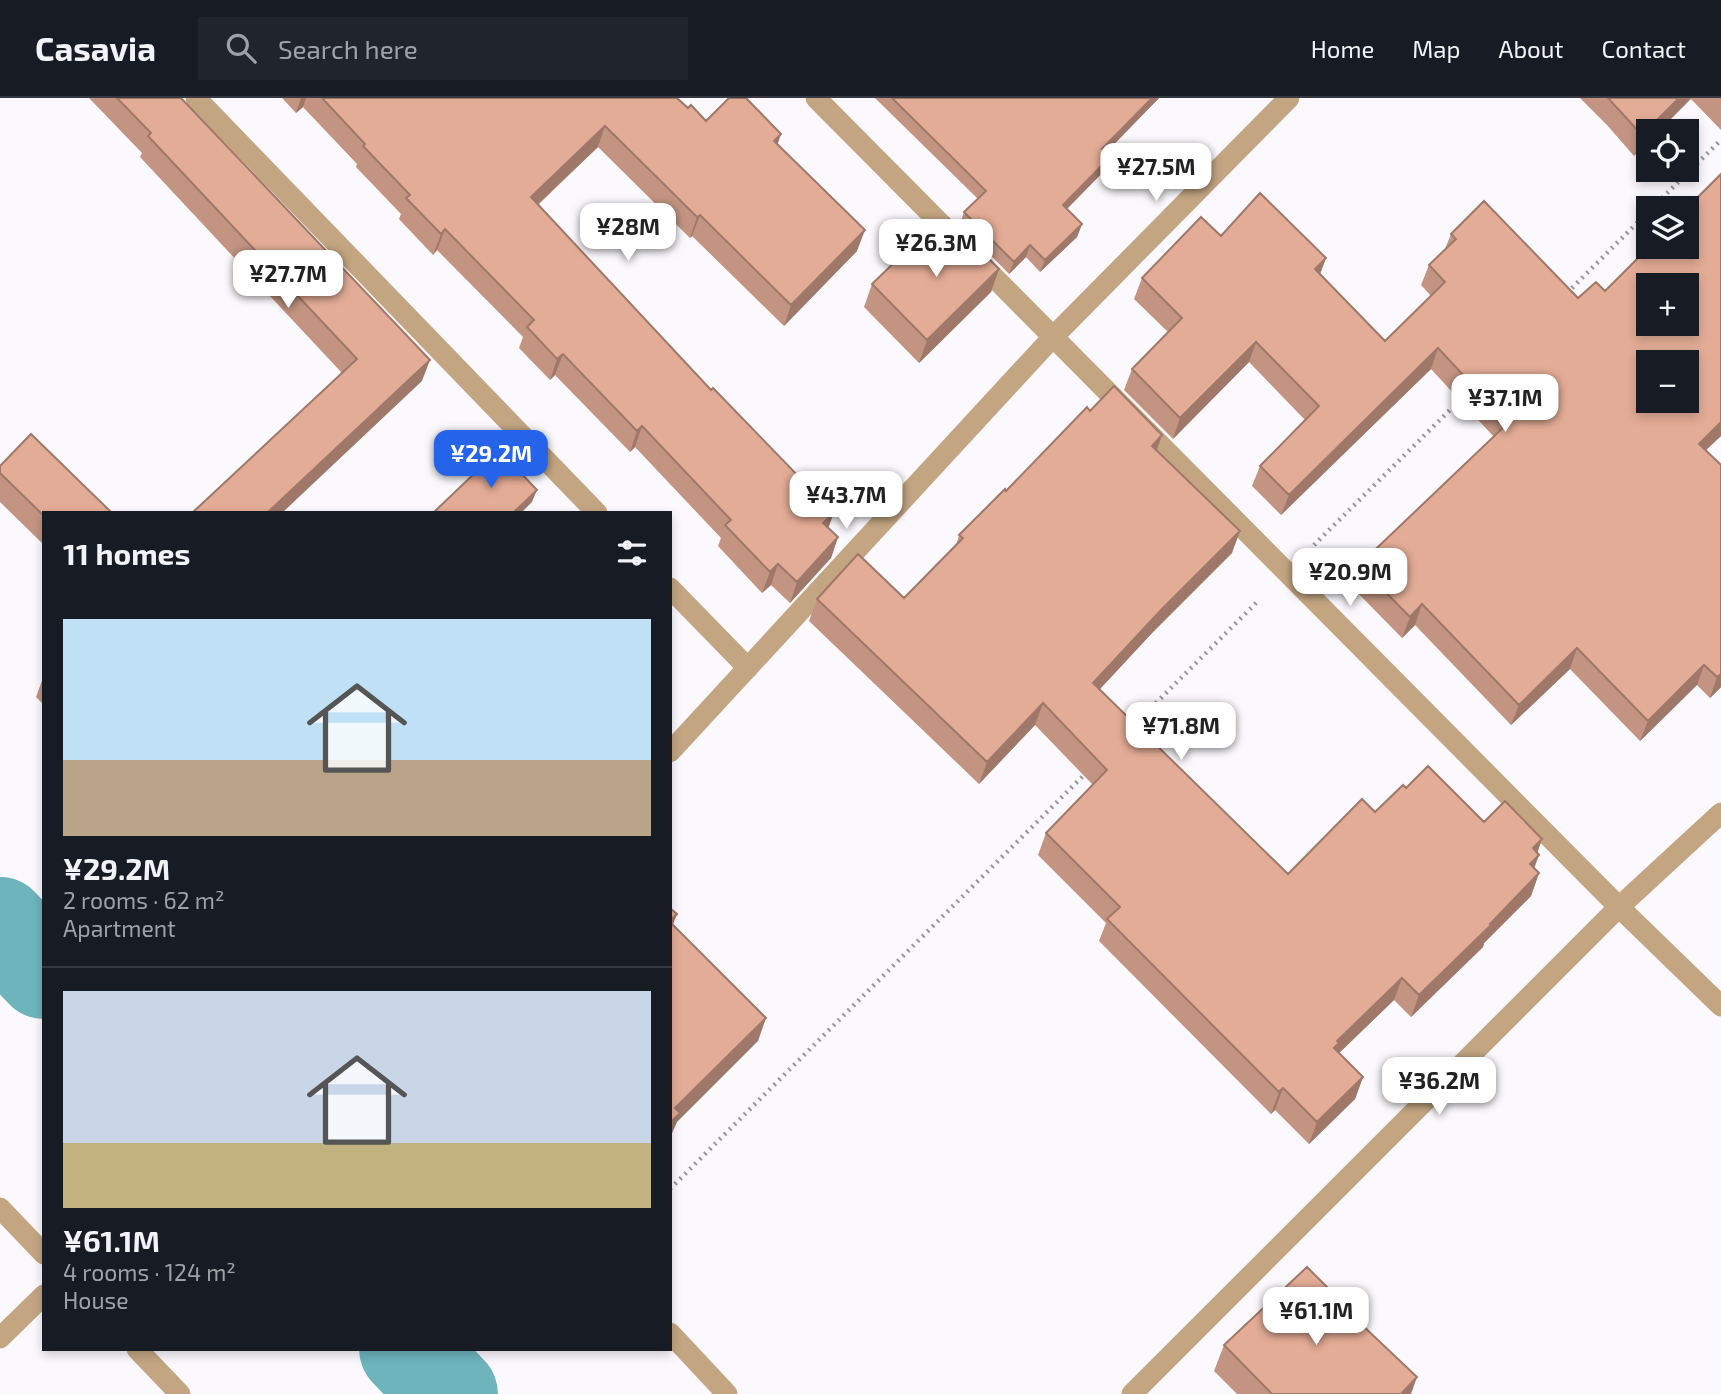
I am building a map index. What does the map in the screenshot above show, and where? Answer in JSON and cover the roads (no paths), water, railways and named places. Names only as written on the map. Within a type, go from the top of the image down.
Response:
[{"type":"street","points":[[196,98],[595,511]]},
{"type":"street","points":[[816,98],[1286,573],[1721,1006]]},
{"type":"street","points":[[672,750],[1052,338],[1289,98]]},
{"type":"street","points":[[672,590],[748,668]]},
{"type":"street","points":[[1132,1394],[1619,907],[1721,813]]},
{"type":"street","points":[[0,1208],[42,1252]]},
{"type":"street","points":[[0,1338],[42,1297]]},
{"type":"street","points":[[672,1335],[727,1394]]},
{"type":"street","points":[[139,1351],[180,1394]]},
{"type":"waterway","points":[[0,925],[42,969]]},
{"type":"waterway","points":[[409,1351],[450,1394]]}]
